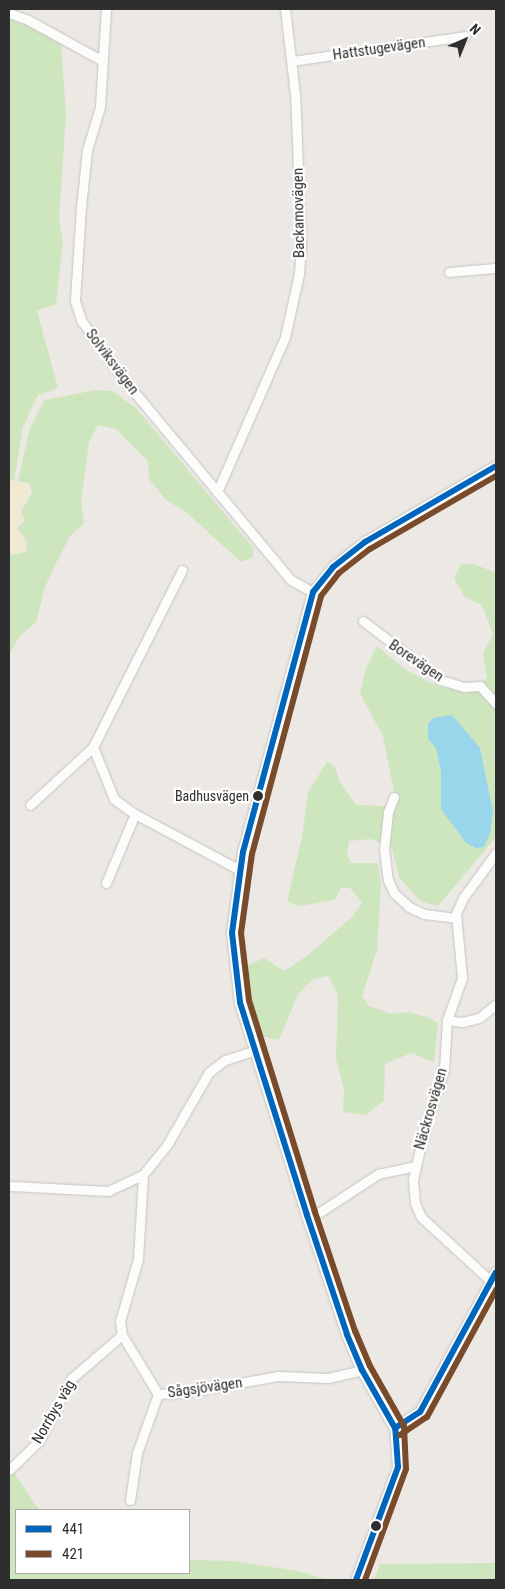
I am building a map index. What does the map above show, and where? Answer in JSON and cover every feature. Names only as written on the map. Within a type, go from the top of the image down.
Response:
[{"type":"street","name":"Solviksvägen","points":[[106,9],[101,60],[100,106],[87,154],[75,301],[81,320],[96,344],[291,580],[313,592]]},
{"type":"street","name":"Backamovägen","points":[[217,492],[285,336],[299,274],[301,247],[292,61],[285,9]]},
{"type":"street","points":[[9,13],[28,20],[101,60]]},
{"type":"street","name":"Hattstugevägen","points":[[292,61],[465,36]]},
{"type":"street","points":[[449,272],[496,268]]},
{"type":"street","points":[[356,1580],[398,1466],[395,1428],[362,1370],[307,1215],[240,1002],[233,957],[232,934],[240,870],[258,789],[313,592],[333,567],[353,550],[496,466]]},
{"type":"street","points":[[30,805],[93,747],[182,570]]},
{"type":"street","name":"Borevägen","points":[[363,621],[432,674],[464,687],[480,686],[496,704]]},
{"type":"street","points":[[93,747],[114,799],[135,814],[240,870]]},
{"type":"street","points":[[394,797],[388,812],[384,849],[388,880],[394,893],[409,908],[424,914],[456,918]]},
{"type":"street","points":[[106,883],[135,814]]},
{"type":"street","name":"Näckrosvägen","points":[[494,1280],[421,1216],[415,1202],[415,1166],[444,1069],[448,1020],[462,978],[456,918],[463,898],[496,853]]},
{"type":"street","points":[[448,1020],[462,1022],[479,1018],[496,1004]]},
{"type":"street","points":[[11,1186],[108,1191],[143,1174],[166,1145],[209,1072],[225,1060],[256,1050]]},
{"type":"street","points":[[307,1215],[320,1212],[378,1174],[415,1166]]},
{"type":"street","points":[[122,1335],[120,1321],[138,1259],[143,1174]]},
{"type":"street","points":[[395,1428],[420,1412],[494,1280]]},
{"type":"street","name":"Sågsjövägen","points":[[122,1335],[158,1394],[184,1393],[278,1376],[328,1378],[362,1370]]},
{"type":"street","name":"Norrbys väg","points":[[9,1470],[39,1441],[72,1378],[122,1335]]},
{"type":"street","points":[[130,1500],[137,1453],[158,1394]]},
{"type":"green space","points":[[9,16],[61,43],[66,115],[59,217],[63,242],[56,304],[37,311],[58,388],[38,395],[23,427],[14,481],[9,479]]},
{"type":"green space","points":[[96,390],[113,391],[137,409],[254,549],[252,558],[241,562],[186,512],[166,500],[149,479],[148,461],[116,429],[98,425],[89,442],[81,501],[84,523],[70,536],[58,559],[45,587],[36,622],[19,637],[9,655],[9,555],[26,551],[27,541],[17,528],[25,521],[21,511],[32,493],[30,484],[18,481],[30,428],[44,400]]},
{"type":"green space","points":[[461,564],[474,564],[496,573],[496,837],[438,906],[422,902],[399,877],[392,848],[371,839],[349,841],[347,855],[351,863],[378,863],[381,886],[377,950],[362,996],[369,1006],[392,1014],[408,1012],[428,1017],[438,1023],[434,1062],[411,1053],[385,1064],[384,1100],[366,1115],[343,1112],[344,1090],[336,1058],[338,995],[328,976],[313,979],[298,994],[279,1040],[261,1036],[249,1001],[244,967],[264,958],[284,971],[307,956],[352,917],[362,903],[350,888],[341,888],[335,900],[299,906],[287,901],[302,837],[308,792],[327,762],[335,766],[339,780],[356,805],[384,806],[395,797],[383,736],[360,694],[366,668],[377,646],[406,670],[437,686],[464,691],[487,678],[483,653],[493,634],[482,605],[465,597],[454,579]]},
{"type":"green space","points":[[9,1465],[38,1509],[15,1509],[15,1574],[190,1574],[190,1560],[234,1561],[298,1571],[329,1580],[9,1580]]},
{"type":"green space","points":[[496,1563],[496,1580],[374,1580],[380,1564]]},
{"type":"sand","points":[[9,481],[28,485],[30,494],[19,511],[24,520],[15,527],[26,541],[25,552],[11,555]]},
{"type":"water","points":[[452,715],[480,748],[493,812],[490,834],[484,847],[476,848],[466,843],[441,809],[441,772],[436,748],[428,739],[428,724],[433,718]]},
{"type":"transit line","name":"441","points":[[356,1580],[398,1467],[395,1428],[362,1370],[347,1334],[307,1215],[240,1002],[232,933],[243,852],[313,592],[333,567],[365,542],[496,466]]},
{"type":"transit line","name":"421","points":[[365,1580],[406,1469],[404,1426],[370,1366],[355,1331],[315,1212],[249,1000],[241,933],[252,854],[321,596],[339,573],[370,549],[496,476]]},
{"type":"transit line","name":"441","points":[[395,1428],[420,1412],[496,1272]]},
{"type":"transit line","name":"421","points":[[400,1435],[427,1417],[496,1290]]},
{"type":"place","name":"Badhusvägen","points":[[258,796]]}]
